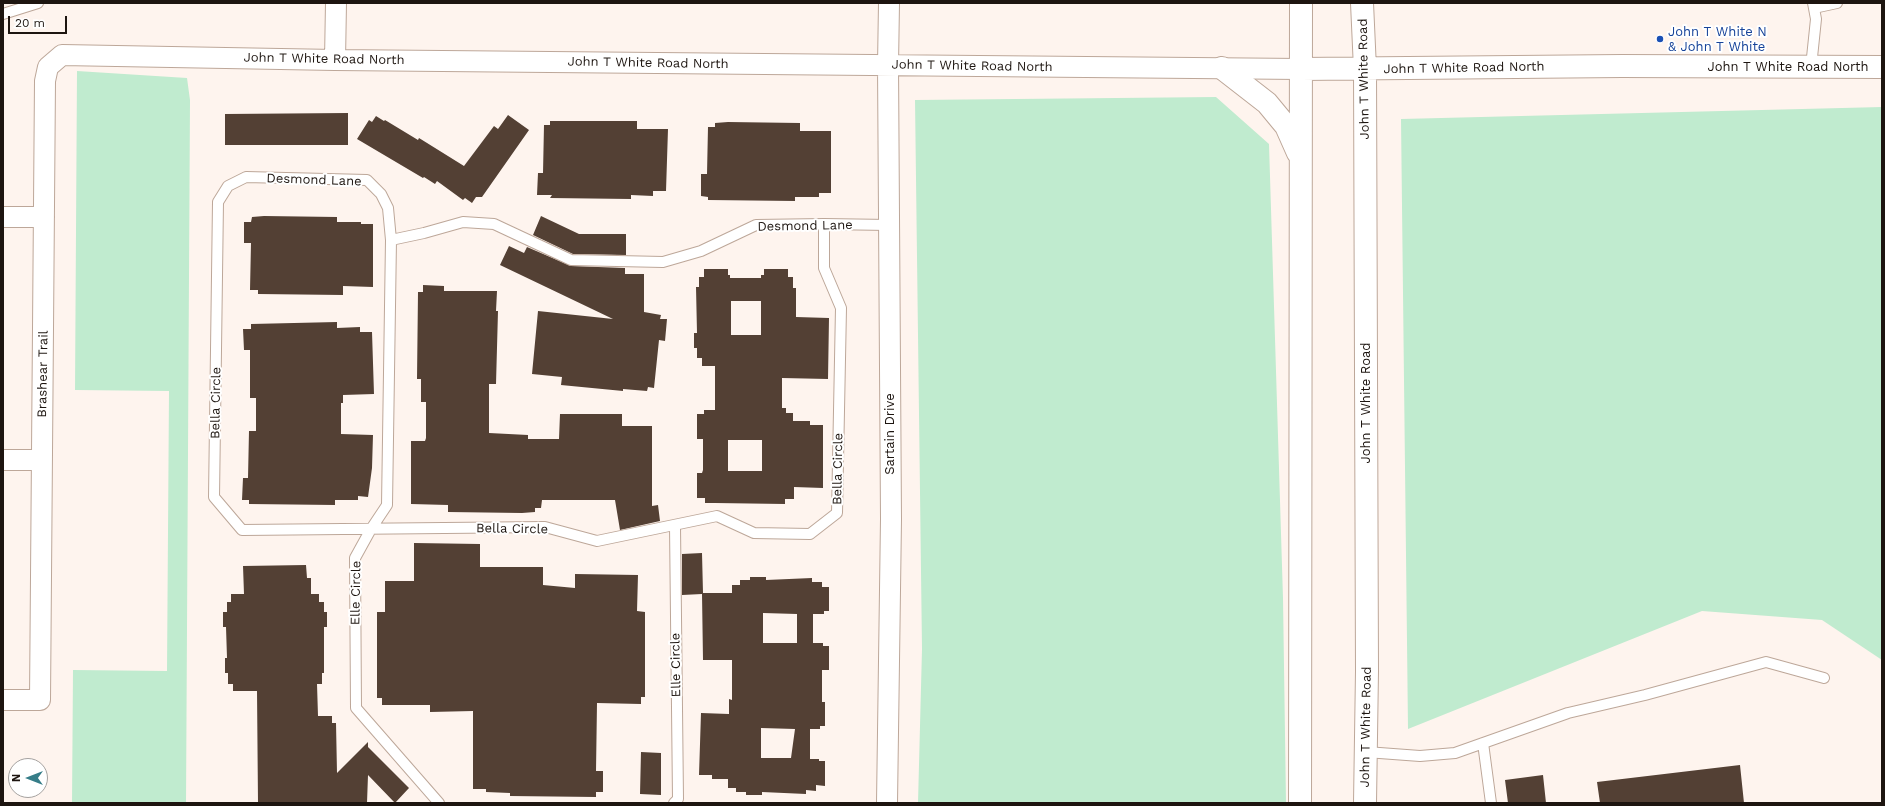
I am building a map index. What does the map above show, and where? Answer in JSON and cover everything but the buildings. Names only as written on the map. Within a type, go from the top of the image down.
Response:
[{"type":"main road","points":[[1300,803],[1302,3]]},
{"type":"main road","name":"John T White Road","points":[[1362,3],[1364,69],[1365,803]]},
{"type":"main road","name":"John T White Road North","points":[[1301,69],[1622,66],[1882,67]]},
{"type":"main road","points":[[1222,68],[1267,103],[1286,126],[1301,161]]},
{"type":"street","points":[[335,60],[336,3]]},
{"type":"street","name":"Sartain Drive","points":[[888,803],[891,519],[888,65],[889,3]]},
{"type":"street","name":"John T White Road North","points":[[62,55],[335,60],[1301,69]]},
{"type":"street","name":"Brashear Trail","points":[[3,700],[40,700],[45,81],[48,67],[62,55]]},
{"type":"street","points":[[3,216],[44,217]]},
{"type":"street","points":[[3,460],[42,460]]},
{"type":"lane","points":[[3,14],[38,3]]},
{"type":"lane","points":[[1810,67],[1816,20],[1814,5],[1837,3]]},
{"type":"lane","name":"Desmond Lane","points":[[218,202],[228,186],[246,177],[367,180],[381,194],[388,208],[391,240],[424,233],[463,222],[494,224],[571,260],[663,262],[700,251],[756,224],[889,225]]},
{"type":"lane","name":"Bella Circle","points":[[218,202],[214,497],[242,530],[545,527],[597,541],[675,526],[717,516],[754,534],[810,534],[837,513],[841,308],[824,268],[824,224]]},
{"type":"lane","name":"Elle Circle","points":[[391,240],[387,505],[371,528],[355,558],[356,708],[439,803]]},
{"type":"lane","name":"Elle Circle","points":[[674,803],[678,799],[675,526]]},
{"type":"lane","points":[[1366,752],[1420,756],[1455,753],[1568,713],[1645,695],[1766,662],[1824,678]]},
{"type":"lane","points":[[1483,743],[1491,803]]},
{"type":"green space","points":[[77,71],[187,78],[190,100],[186,803],[72,803],[73,670],[167,671],[169,391],[75,390]]},
{"type":"green space","points":[[1216,97],[1269,144],[1283,598],[1286,803],[918,803],[922,649],[915,100]]},
{"type":"green space","points":[[1882,107],[1882,660],[1822,620],[1702,611],[1408,729],[1401,119]]},
{"type":"place","name":"John T White N & John T White","points":[[1660,39]]}]
